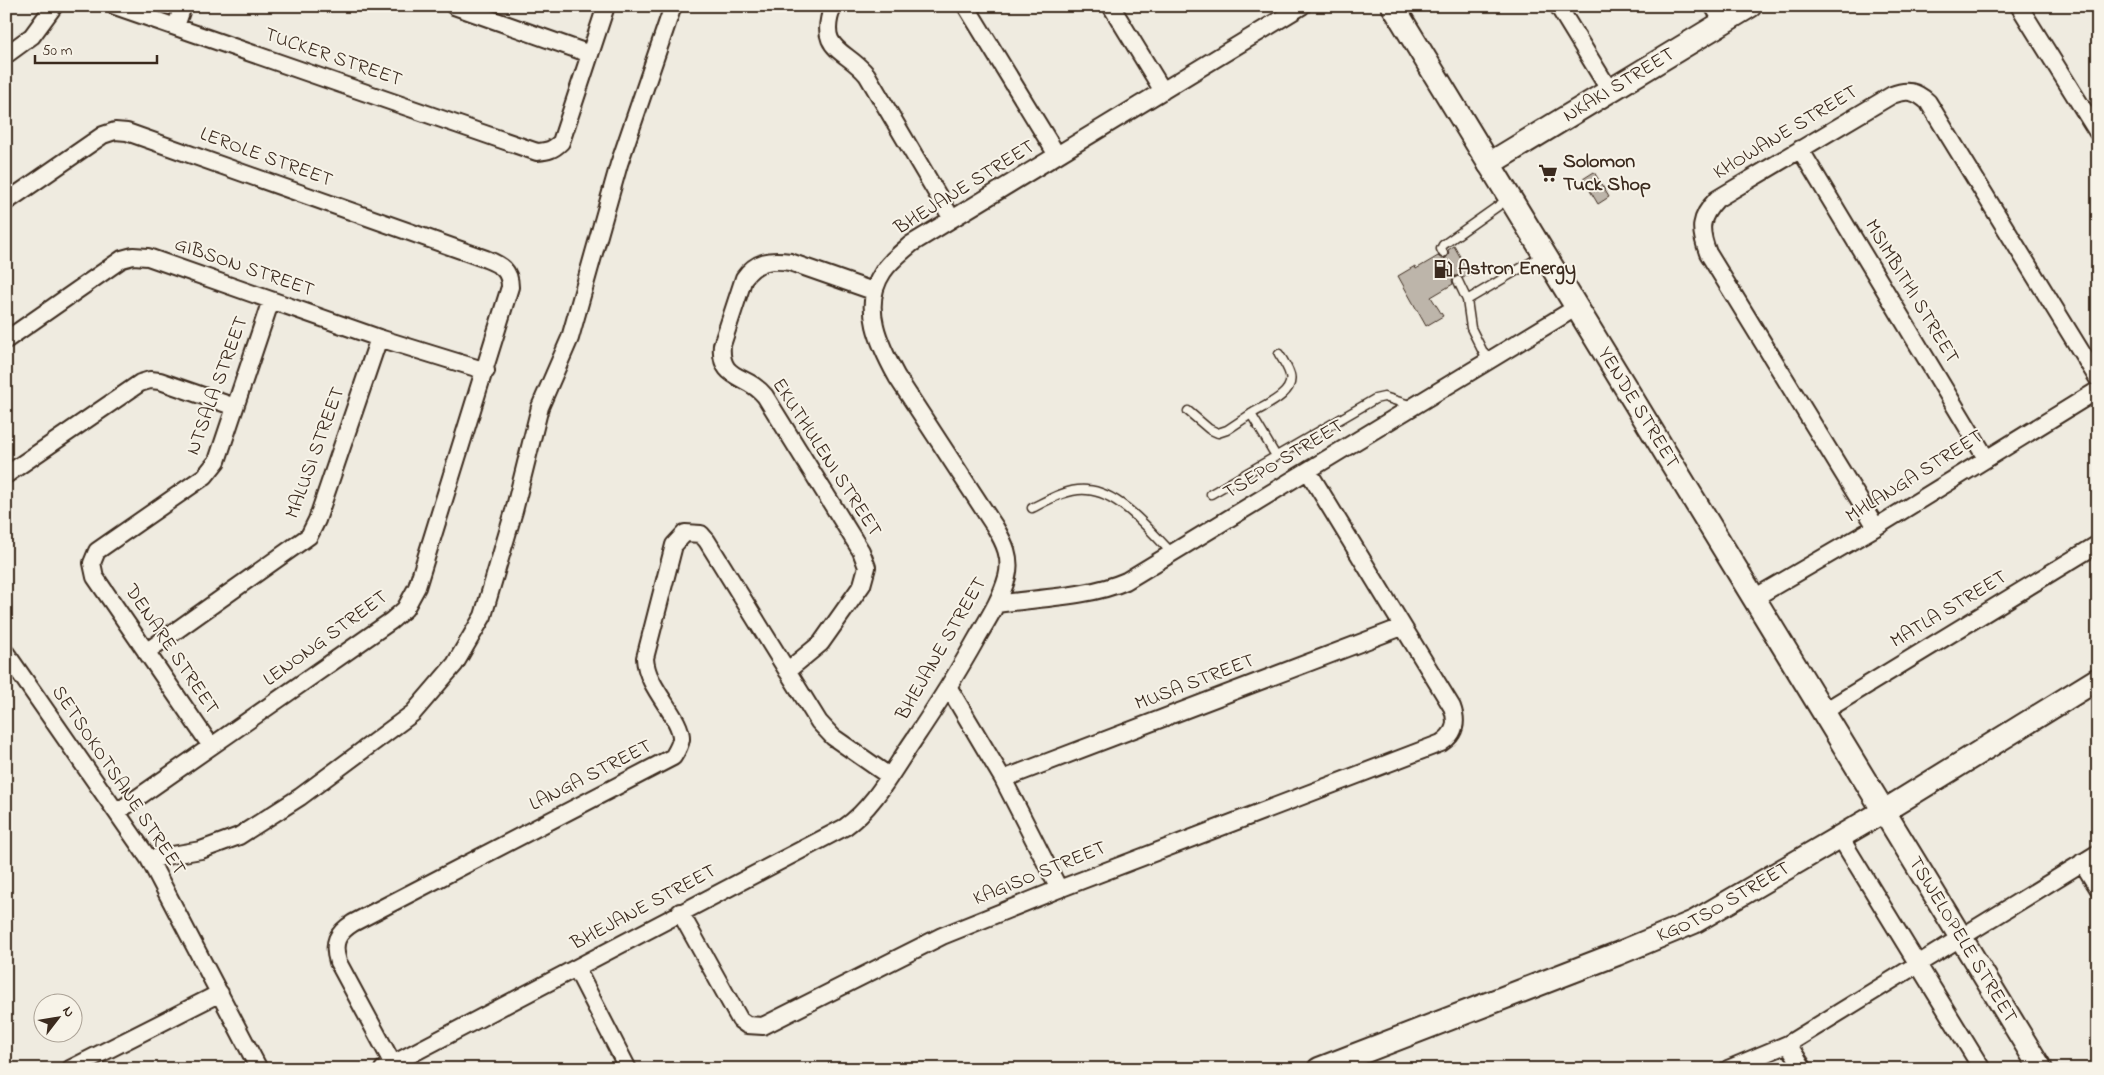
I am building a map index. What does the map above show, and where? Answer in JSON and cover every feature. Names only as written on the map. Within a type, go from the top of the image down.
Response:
[{"type":"street","points":[[6,55],[32,36],[54,6]]},
{"type":"street","name":"TUCKER STREET","points":[[115,6],[537,152],[548,152],[561,142],[590,54]]},
{"type":"street","points":[[176,26],[184,6]]},
{"type":"street","points":[[454,6],[590,54],[606,6]]},
{"type":"street","points":[[149,859],[201,850],[239,836],[300,797],[413,713],[455,664],[483,616],[514,511],[540,407],[570,338],[619,164],[673,6]]},
{"type":"street","points":[[833,6],[828,28],[831,42],[837,50],[861,67],[952,219]]},
{"type":"street","points":[[966,6],[1057,156]]},
{"type":"street","points":[[1111,6],[1163,91]]},
{"type":"street","name":"BHEJANE STREET","points":[[388,1066],[845,827],[862,812],[949,688],[997,604],[1007,576],[1008,564],[1004,543],[897,377],[884,352],[875,330],[873,310],[874,291],[882,272],[911,244],[1302,6]]},
{"type":"street","name":"YENDE STREET","points":[[1393,6],[1884,811]]},
{"type":"street","points":[[1558,6],[1610,91]]},
{"type":"street","name":"NKAKI STREET","points":[[1488,164],[1610,91],[1718,15],[1750,6]]},
{"type":"street","points":[[2019,6],[2098,133]]},
{"type":"street","name":"KHOWANE STREET","points":[[1876,527],[1708,253],[1701,229],[1703,218],[1708,209],[1718,199],[1892,94],[1911,91],[1919,94],[1928,102],[2098,379]]},
{"type":"street","name":"LEROLE STREET","points":[[6,202],[103,135],[115,131],[127,132],[499,264],[506,270],[510,278],[510,287]]},
{"type":"street","name":"MSIMBITHI STREET","points":[[1800,149],[1986,458]]},
{"type":"street","name":"GIBSON STREET","points":[[6,340],[122,259],[133,256],[148,257],[379,338],[486,371]]},
{"type":"street","name":"EKUTHULENI STREET","points":[[787,672],[821,643],[862,585],[866,573],[865,559],[765,396],[754,385],[736,376],[724,365],[721,357],[722,345],[744,278],[749,270],[765,262],[776,260],[790,262],[874,291]]},
{"type":"street","name":"LENONG STREET","points":[[117,812],[405,609],[417,587],[486,371],[510,287]]},
{"type":"street","name":"NTSALA STREET","points":[[95,577],[92,563],[97,552],[205,476],[212,468],[220,454],[271,300]]},
{"type":"street","name":"TSEPO STREET","points":[[997,604],[1113,587],[1126,581],[1577,307]]},
{"type":"street","name":"MALUSI STREET","points":[[146,652],[309,536],[318,520],[379,338]]},
{"type":"street","points":[[6,476],[140,383],[150,380],[160,381],[235,407]]},
{"type":"street","name":"MHLANGA STREET","points":[[1754,598],[1876,527],[2098,390]]},
{"type":"street","points":[[1308,471],[1402,627]]},
{"type":"street","name":"LANGA STREET","points":[[388,1066],[338,962],[335,952],[337,936],[343,929],[353,923],[673,757],[680,745],[680,731],[651,682],[645,666],[645,658],[674,545],[686,533],[700,534],[707,541],[787,672],[826,731],[889,776]]},
{"type":"street","name":"MATLA STREET","points":[[1823,712],[2098,544]]},
{"type":"street","name":"DENARE STREET","points":[[95,577],[211,746]]},
{"type":"street","name":"KAGISO STREET","points":[[680,912],[733,1011],[740,1020],[746,1025],[754,1027],[774,1022],[935,940],[1059,889],[1441,743],[1448,738],[1455,728],[1456,722],[1452,707],[1402,627]]},
{"type":"street","name":"MUSA STREET","points":[[1003,779],[1402,627]]},
{"type":"street","name":"SETSOKOTSANE STREET","points":[[6,652],[149,859],[259,1069]]},
{"type":"street","name":"KGOTSO STREET","points":[[1319,1069],[1672,932],[1724,906],[1884,811],[2098,679]]},
{"type":"street","points":[[949,688],[1003,779],[1059,889]]},
{"type":"street","name":"TSWELOPELE STREET","points":[[1884,811],[2041,1069]]},
{"type":"street","points":[[1840,836],[1982,1069]]},
{"type":"street","points":[[1728,1069],[1788,1044],[2098,853]]},
{"type":"street","points":[[2082,862],[2098,888]]},
{"type":"street","points":[[576,968],[628,1069]]},
{"type":"street","points":[[70,1069],[220,993]]},
{"type":"street","points":[[1788,1044],[1804,1069]]},
{"type":"lane","points":[[1443,253],[1441,249],[1443,245],[1510,198]]},
{"type":"lane","points":[[1467,300],[1544,254]]},
{"type":"lane","points":[[1458,281],[1467,300],[1471,328],[1488,362]]},
{"type":"lane","points":[[1188,410],[1209,429],[1218,433],[1227,430],[1287,390],[1291,382],[1290,374],[1280,354]]},
{"type":"lane","points":[[1211,494],[1375,399],[1384,397],[1415,406]]},
{"type":"lane","points":[[1251,414],[1276,456]]},
{"type":"lane","points":[[1032,508],[1061,494],[1086,490],[1104,494],[1124,506],[1172,554]]},
{"type":"building","points":[[1594,172],[1609,197],[1598,204],[1583,179]]},
{"type":"building","points":[[1454,246],[1470,274],[1463,278],[1455,276],[1452,280],[1453,284],[1431,297],[1443,316],[1426,326],[1398,276],[1415,266],[1416,269],[1438,256],[1442,259],[1446,258],[1449,254],[1448,250]]},
{"type":"place","name":"Solomon Tuck Shop","points":[[1548,173]]},
{"type":"place","name":"Astron Energy","points":[[1443,269]]}]
